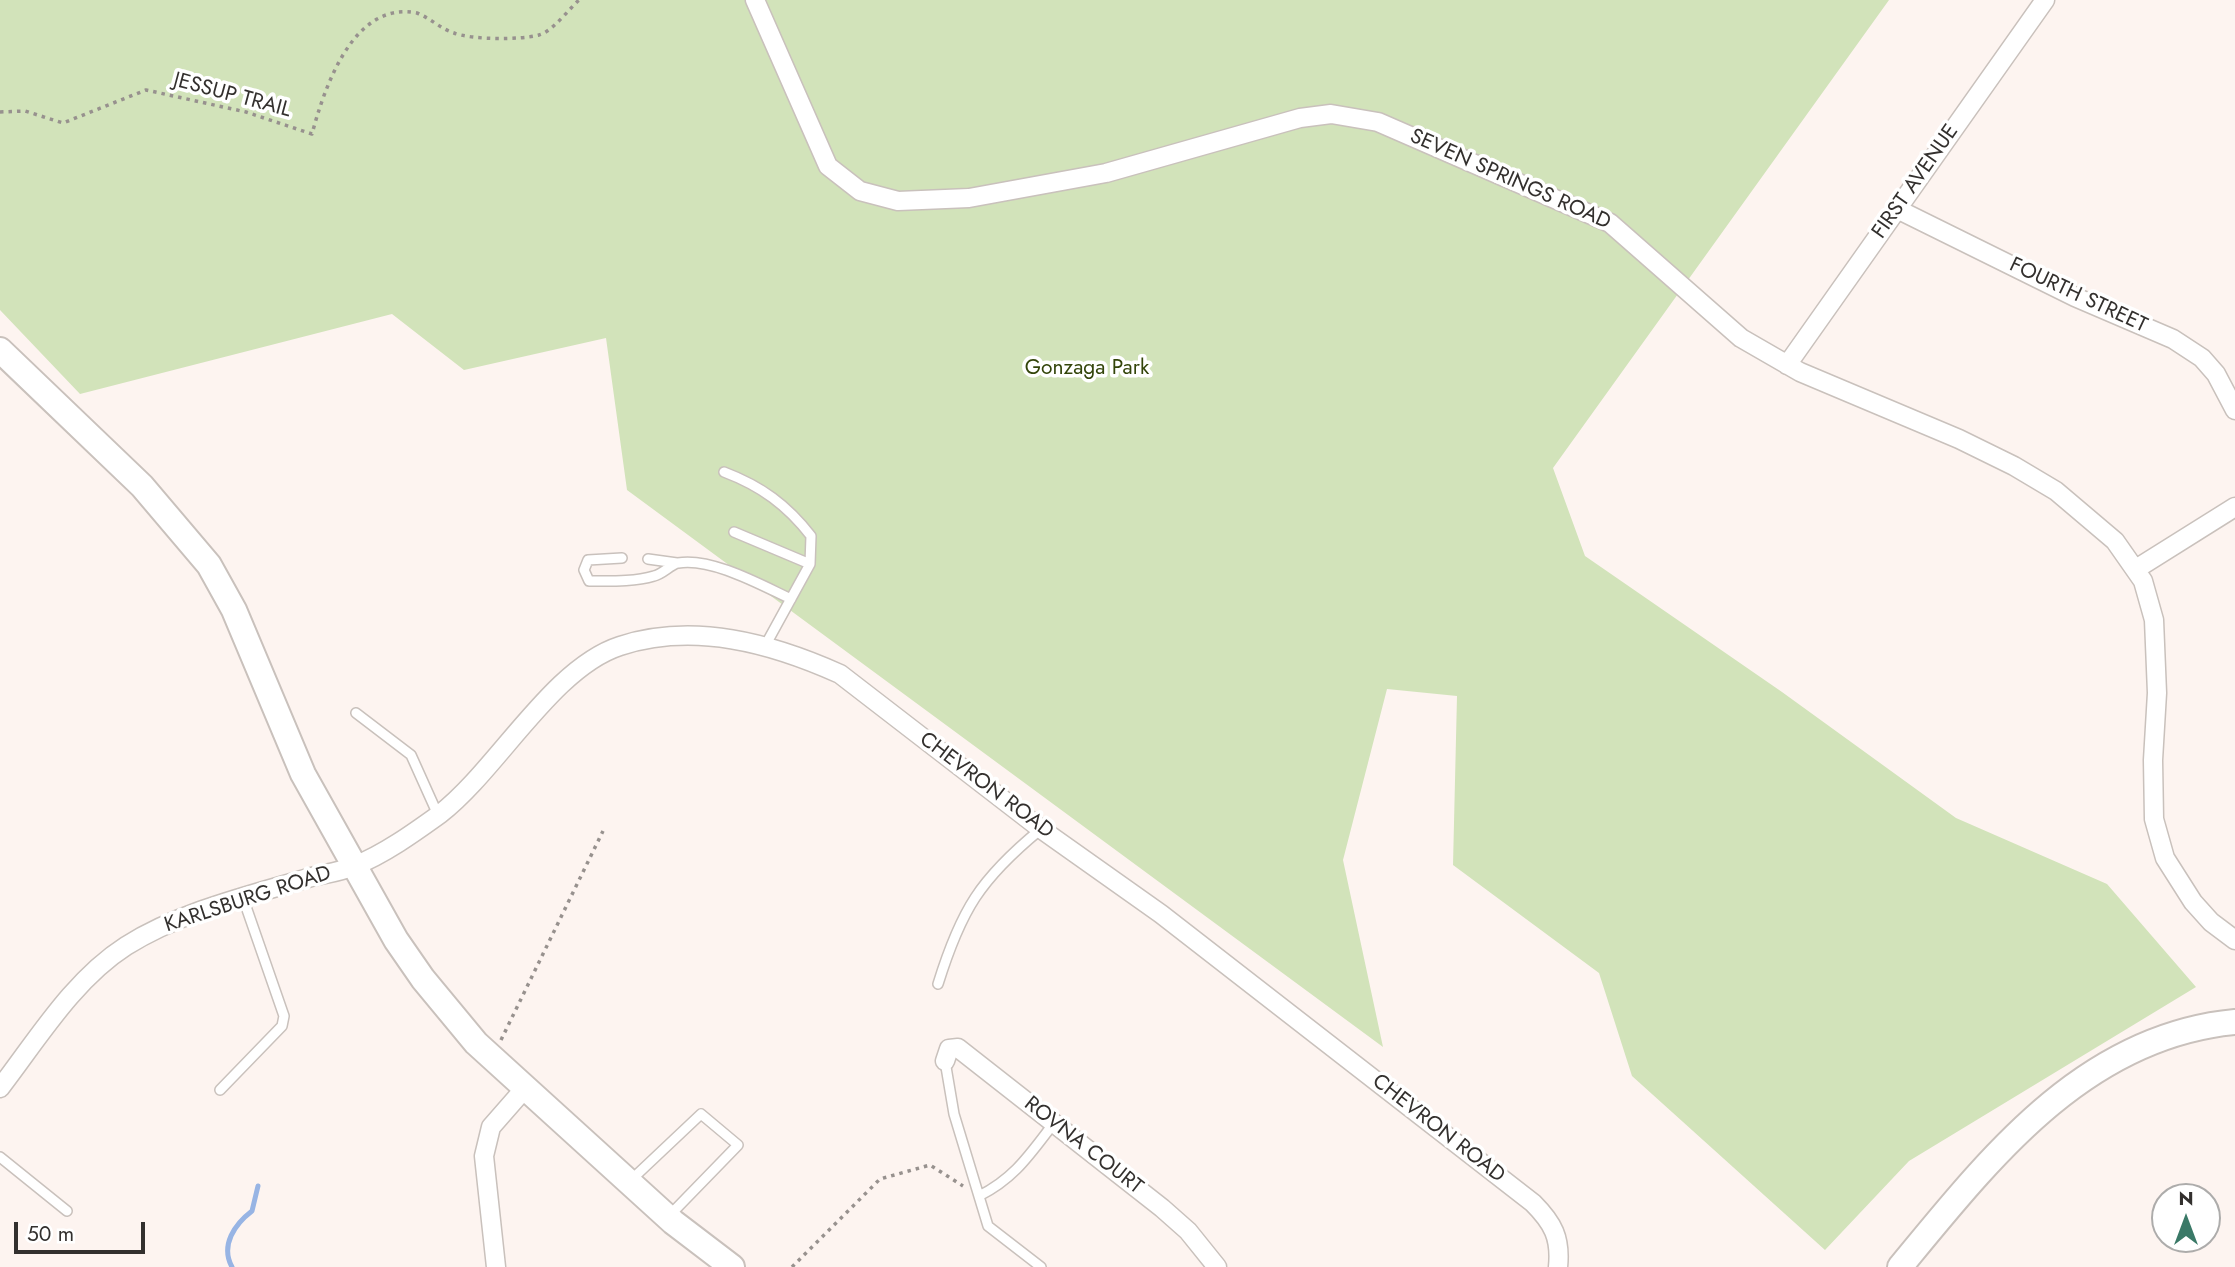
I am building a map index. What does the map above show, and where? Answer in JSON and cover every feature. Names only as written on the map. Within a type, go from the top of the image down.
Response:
[{"type":"street","name":"SEVEN SPRINGS ROAD","points":[[755,0],[828,166],[860,191],[898,201],[969,198],[1106,173],[1300,118],[1331,114],[1378,122],[1611,223],[1741,338],[1787,365],[1959,439],[2056,491],[2115,541],[2136,569],[2154,620],[2157,693],[2153,760],[2154,819],[2165,858],[2193,902],[2211,922],[2235,940]]},
{"type":"street","name":"FIRST AVENUE","points":[[1787,365],[2045,0]]},
{"type":"street","name":"FOURTH STREET","points":[[1897,209],[2075,297],[2173,339],[2202,358],[2216,374],[2235,410]]},
{"type":"street","points":[[0,350],[142,486],[209,565],[234,610],[303,774],[422,979],[492,1057],[668,1217],[732,1267]]},
{"type":"street","points":[[2136,569],[2235,506]]},
{"type":"street","name":"CHEVRON ROAD","points":[[355,866],[438,815],[463,794],[573,674],[616,647],[664,636],[709,637],[765,646],[803,657],[840,674],[1041,830],[1161,914],[1533,1203],[1554,1226],[1558,1239],[1558,1267]]},
{"type":"street","name":"KARLSBURG ROAD","points":[[0,1088],[74,993],[125,947],[164,926],[243,898],[355,866]]},
{"type":"street","points":[[1900,1267],[1976,1175],[2067,1088],[2125,1054],[2184,1032],[2235,1022]]},
{"type":"street","name":"ROVNA COURT","points":[[945,1061],[949,1049],[958,1048],[1162,1208],[1188,1231],[1217,1267]]},
{"type":"street","points":[[496,1267],[484,1156],[491,1127],[526,1087]]},
{"type":"lane","points":[[724,472],[755,484],[792,511],[811,536],[810,565],[765,646]]},
{"type":"lane","points":[[734,532],[810,565]]},
{"type":"lane","points":[[622,558],[588,560],[584,570],[589,581],[659,575],[677,563]]},
{"type":"lane","points":[[648,559],[727,569],[791,599]]},
{"type":"lane","points":[[356,713],[411,755],[438,815]]},
{"type":"lane","points":[[938,984],[963,914],[1003,863],[1041,830]]},
{"type":"lane","points":[[220,1090],[282,1026],[284,1016],[243,898]]},
{"type":"lane","points":[[945,1061],[954,1114],[988,1226],[1041,1267]]},
{"type":"lane","points":[[629,1182],[701,1114],[738,1145],[668,1217]]},
{"type":"lane","points":[[979,1196],[1003,1184],[1023,1164],[1054,1123]]},
{"type":"lane","points":[[0,1157],[67,1210]]},
{"type":"path","name":"JESSUP TRAIL","points":[[0,112],[25,111],[63,123],[146,90],[246,112],[312,134],[324,90],[354,36],[373,16],[398,9],[418,13],[455,34],[501,37],[542,35],[579,0]]},
{"type":"path","points":[[492,1057],[603,831]]},
{"type":"path","points":[[792,1267],[880,1179],[930,1165],[979,1196]]},
{"type":"green space","name":"Gonzaga Park","points":[[0,0],[1889,0],[1553,468],[1585,556],[1782,692],[1956,818],[2107,884],[2196,987],[1909,1161],[1825,1250],[1632,1076],[1599,973],[1453,865],[1457,696],[1387,689],[1343,860],[1383,1047],[627,490],[606,338],[464,370],[392,314],[80,394],[0,310]]},
{"type":"waterway","points":[[232,1267],[228,1251],[231,1236],[240,1222],[252,1211],[258,1186]]}]
